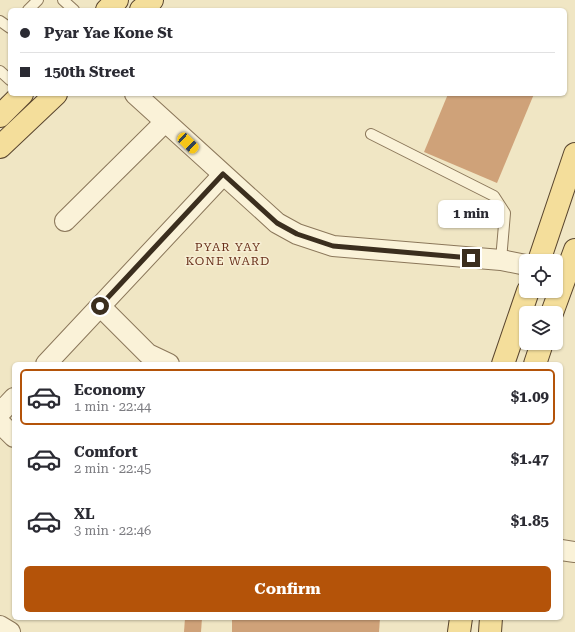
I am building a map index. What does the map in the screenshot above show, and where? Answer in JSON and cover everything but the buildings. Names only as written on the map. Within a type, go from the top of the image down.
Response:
[{"type":"main road","points":[[109,8],[117,0]]},
{"type":"main road","points":[[144,8],[152,0]]},
{"type":"main road","points":[[0,116],[20,96]]},
{"type":"main road","points":[[0,147],[42,98]]},
{"type":"main road","points":[[541,254],[575,154]]},
{"type":"main road","points":[[555,306],[575,250]]},
{"type":"main road","points":[[504,362],[526,298]]},
{"type":"main road","points":[[536,362],[540,350]]},
{"type":"main road","points":[[459,632],[461,620]]},
{"type":"main road","points":[[490,632],[491,620]]},
{"type":"street","points":[[137,96],[277,223],[297,234],[333,246],[501,260],[519,264]]},
{"type":"street","points":[[65,221],[165,122]]},
{"type":"street","points":[[48,362],[223,174]]},
{"type":"street","points":[[100,306],[148,354],[165,362]]},
{"type":"street","points":[[0,413],[12,400]]},
{"type":"street","points":[[0,423],[12,435]]},
{"type":"street","points":[[563,550],[575,552]]},
{"type":"street","points":[[0,626],[10,632]]},
{"type":"lane","points":[[30,8],[38,0]]},
{"type":"lane","points":[[63,0],[72,8]]},
{"type":"lane","points":[[0,71],[8,78]]},
{"type":"lane","points":[[371,134],[494,196],[505,213],[501,260]]},
{"type":"district","name":"PYAR YAY KONE WARD","points":[[228,254]]},
{"type":"route","points":[[100,306],[223,174],[277,223],[297,234],[333,246],[471,258]]}]
